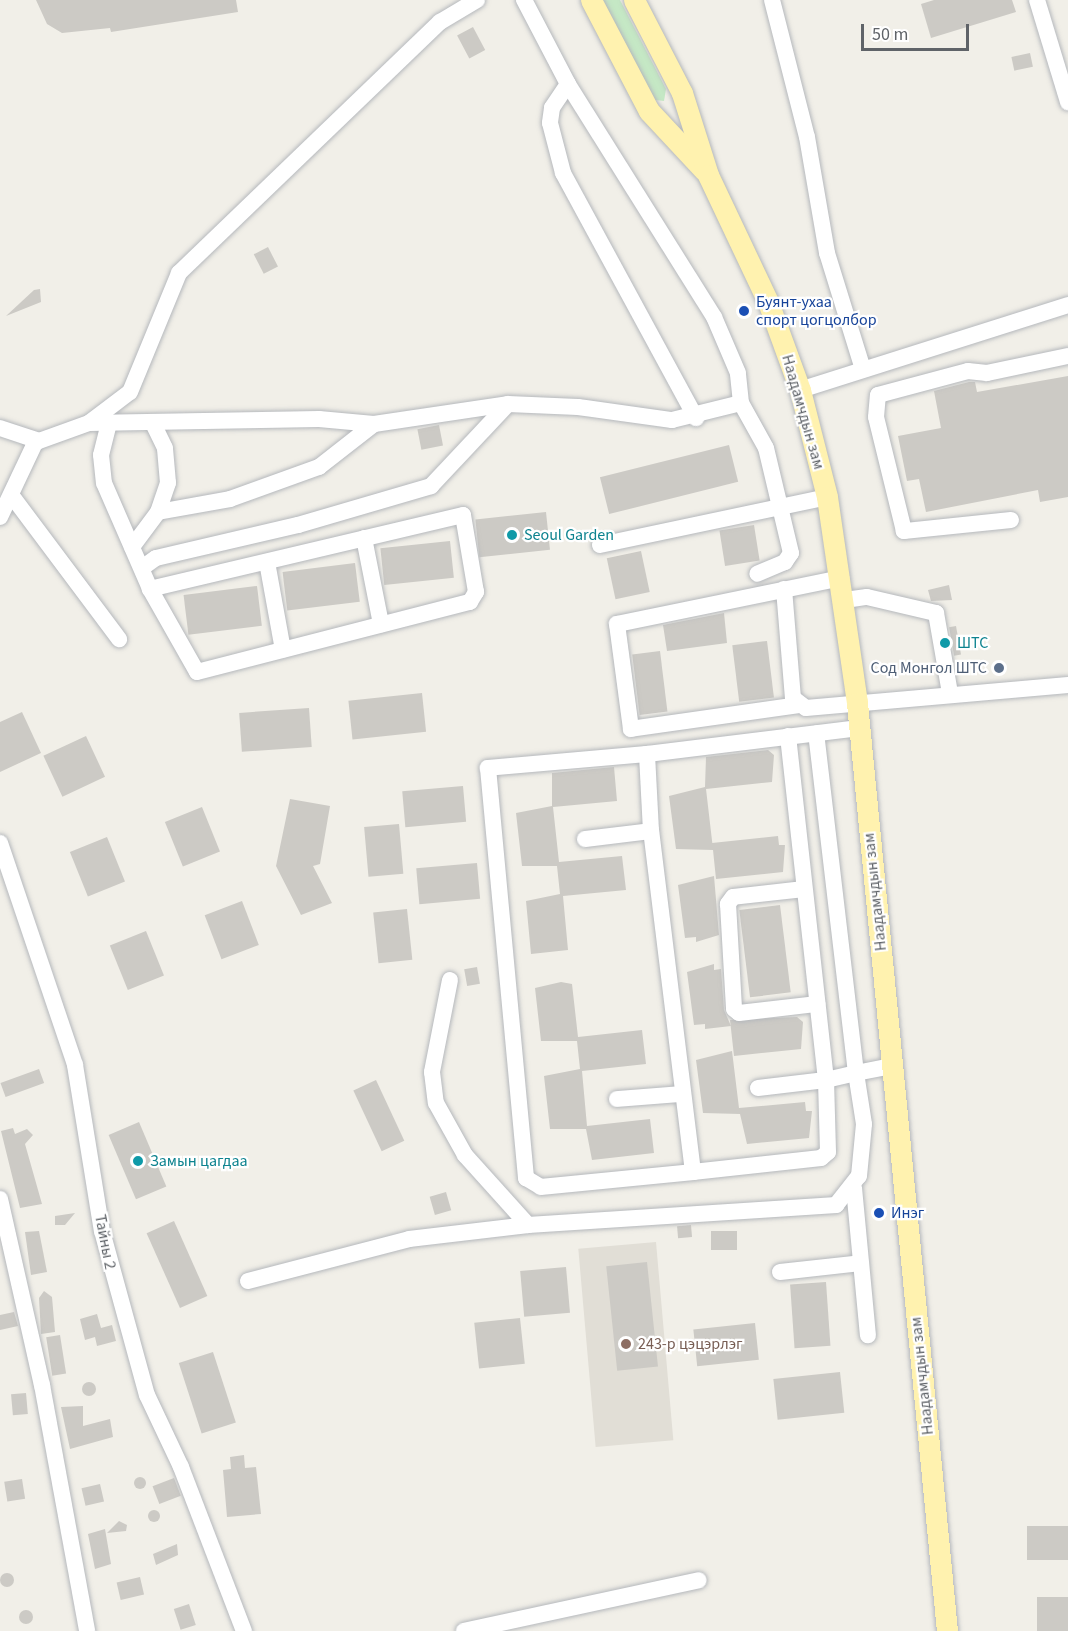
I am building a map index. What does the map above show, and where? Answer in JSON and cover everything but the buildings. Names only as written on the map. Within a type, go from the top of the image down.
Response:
[{"type":"main road","name":"Наадамчдын зам","points":[[591,0],[649,111],[708,175]]},
{"type":"main road","name":"Наадамчдын зам","points":[[634,0],[682,93],[708,175],[743,242],[800,390],[827,497],[845,600],[859,728],[947,1631]]},
{"type":"street","points":[[0,428],[36,441],[89,423],[130,392],[178,273],[440,22],[477,0]]},
{"type":"street","points":[[524,0],[568,84],[714,317],[738,373],[741,403],[766,448],[783,506],[790,557],[757,574]]},
{"type":"street","points":[[772,0],[807,137],[827,253],[863,369]]},
{"type":"street","points":[[1037,0],[1065,78],[1068,102]]},
{"type":"street","points":[[568,84],[552,108],[550,123],[563,173],[696,417]]},
{"type":"street","points":[[800,390],[1068,305]]},
{"type":"street","points":[[1011,520],[904,531],[876,417],[878,395],[968,371],[987,373],[1068,356]]},
{"type":"street","points":[[89,423],[154,425],[319,419],[374,424],[508,404],[578,407],[649,420],[696,417],[741,403]]},
{"type":"street","points":[[142,568],[156,558],[298,525],[431,486],[508,404]]},
{"type":"street","points":[[109,423],[101,455],[104,483],[150,590],[196,672],[475,598],[464,515],[150,590]]},
{"type":"street","points":[[158,512],[230,498],[319,467],[374,424]]},
{"type":"street","points":[[132,547],[158,512],[168,483],[165,448],[154,425]]},
{"type":"street","points":[[0,517],[12,496],[36,441]]},
{"type":"street","points":[[12,496],[119,639]]},
{"type":"street","points":[[600,544],[827,497]]},
{"type":"street","points":[[364,538],[381,624]]},
{"type":"street","points":[[267,561],[283,650]]},
{"type":"street","points":[[841,578],[616,624],[627,725],[639,730],[799,705],[856,703],[950,693],[1068,685]]},
{"type":"street","points":[[784,589],[793,698],[799,705]]},
{"type":"street","points":[[845,600],[867,597],[936,613],[950,693]]},
{"type":"street","points":[[788,736],[831,1137],[821,1158],[542,1187],[526,1178],[488,768],[647,754],[788,736],[859,728]]},
{"type":"street","points":[[816,733],[855,1073],[864,1124],[854,1188],[868,1335]]},
{"type":"street","points":[[647,754],[651,831],[681,1094],[693,1172]]},
{"type":"street","points":[[585,839],[651,831]]},
{"type":"street","name":"Тайны 2","points":[[0,843],[75,1065],[102,1231],[147,1395],[181,1467],[244,1631]]},
{"type":"street","points":[[804,889],[733,897],[728,904],[734,1009],[739,1013],[817,1004]]},
{"type":"street","points":[[450,980],[432,1072],[436,1103],[465,1155],[528,1225]]},
{"type":"street","points":[[758,1088],[826,1080],[892,1066]]},
{"type":"street","points":[[617,1099],[681,1094]]},
{"type":"street","points":[[248,1281],[381,1244],[528,1225],[836,1205],[854,1188]]},
{"type":"street","points":[[0,1199],[42,1385],[87,1631]]},
{"type":"street","points":[[780,1272],[861,1263]]},
{"type":"street","points":[[464,1631],[699,1580]]},
{"type":"shaded area","name":"243-р цэцэрлэг","points":[[656,1242],[673,1440],[596,1447],[578,1249]]},
{"type":"green space","points":[[602,0],[620,0],[666,89],[664,101],[655,100]]},
{"type":"place","name":"Буянт-ухаа спорт цогцолбор","points":[[744,311]]},
{"type":"place","name":"Seoul Garden","points":[[512,535]]},
{"type":"place","name":"ШТС","points":[[945,643]]},
{"type":"place","name":"Сод Монгол ШТС","points":[[999,668]]},
{"type":"place","name":"Замын цагдаа","points":[[138,1161]]},
{"type":"place","name":"Инэг","points":[[879,1213]]},
{"type":"place","name":"243-р цэцэрлэг","points":[[626,1344]]}]
